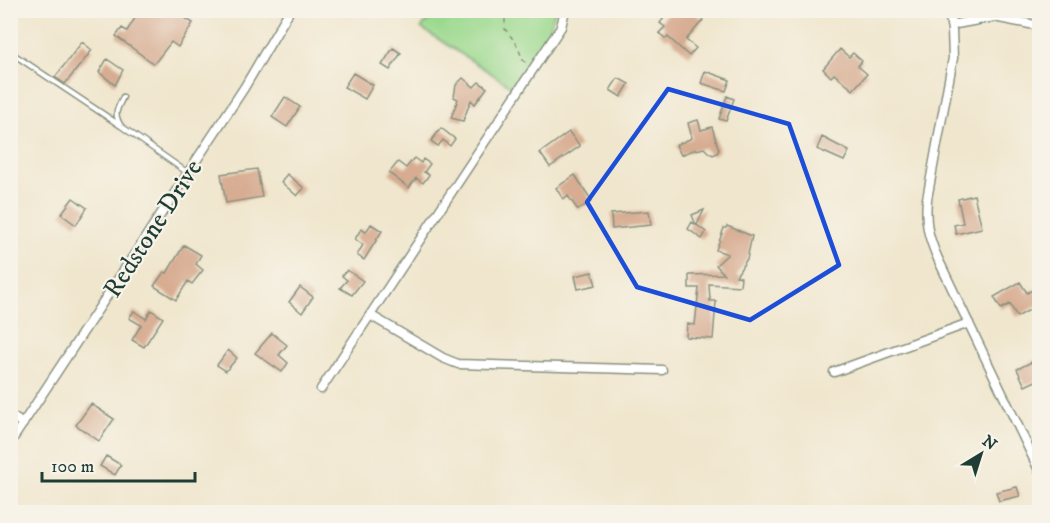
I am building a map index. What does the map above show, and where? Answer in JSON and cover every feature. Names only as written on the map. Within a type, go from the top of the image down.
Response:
[{"type":"street","name":"Redstone Drive","points":[[10,443],[244,88],[290,10]]},
{"type":"street","points":[[321,389],[561,27],[565,10]]},
{"type":"street","points":[[949,10],[953,58],[927,199],[925,217],[928,237],[1040,472]]},
{"type":"street","points":[[951,25],[994,17],[1040,26]]},
{"type":"street","points":[[370,315],[443,358],[458,363],[662,370]]},
{"type":"street","points":[[834,372],[969,323]]},
{"type":"street","points":[[10,415],[23,424]]},
{"type":"lane","points":[[10,52],[188,173]]},
{"type":"lane","points":[[121,126],[116,111],[123,98]]},
{"type":"path","points":[[505,10],[505,29],[516,43],[523,60],[532,69]]},
{"type":"highlighted area","points":[[668,89],[789,124],[839,265],[750,320],[637,287],[587,202]]},
{"type":"green space","points":[[437,11],[555,11],[546,39],[515,89],[421,28]]},
{"type":"building","points":[[140,10],[173,10],[193,23],[178,47],[171,42],[154,64],[116,36],[122,28],[127,31]]},
{"type":"building","points":[[670,10],[691,10],[703,20],[686,40],[696,48],[689,56],[668,37],[666,39],[659,33],[665,27],[660,23]]},
{"type":"building","points":[[82,42],[92,50],[65,84],[55,77]]},
{"type":"building","points":[[393,48],[401,53],[390,70],[382,65]]},
{"type":"building","points":[[840,49],[849,57],[853,53],[862,61],[858,66],[867,74],[853,90],[834,74],[831,77],[823,69]]},
{"type":"building","points":[[107,59],[123,70],[115,85],[99,72]]},
{"type":"building","points":[[705,71],[730,80],[726,91],[701,83]]},
{"type":"building","points":[[353,73],[373,85],[365,99],[344,87]]},
{"type":"building","points":[[463,78],[474,87],[479,82],[487,88],[475,104],[471,100],[463,121],[451,118],[458,99],[454,97],[456,85]]},
{"type":"building","points":[[618,78],[629,84],[621,97],[610,90]]},
{"type":"building","points":[[727,96],[734,99],[726,121],[719,119]]},
{"type":"building","points":[[285,97],[300,107],[287,127],[272,117]]},
{"type":"building","points":[[698,120],[701,130],[712,127],[719,150],[713,155],[704,148],[681,155],[676,145],[692,138],[688,123]]},
{"type":"building","points":[[441,128],[455,139],[450,146],[443,140],[438,146],[431,141]]},
{"type":"building","points":[[569,132],[580,146],[550,167],[540,153]]},
{"type":"building","points":[[822,137],[849,151],[844,161],[817,149]]},
{"type":"building","points":[[414,158],[421,163],[423,159],[430,164],[424,172],[429,175],[423,183],[416,178],[409,188],[389,173],[398,162],[406,168]]},
{"type":"building","points":[[257,169],[262,197],[226,203],[221,174]]},
{"type":"building","points":[[287,174],[304,188],[297,196],[281,182]]},
{"type":"building","points":[[575,175],[592,201],[578,210],[568,196],[563,199],[556,188]]},
{"type":"building","points":[[974,195],[982,228],[956,234],[954,225],[963,223],[958,199]]},
{"type":"building","points":[[73,198],[87,208],[76,225],[61,214]]},
{"type":"building","points":[[704,210],[697,225],[706,232],[702,239],[688,229],[692,222],[696,225],[692,215]]},
{"type":"building","points":[[649,211],[651,225],[612,229],[611,214]]},
{"type":"building","points":[[371,224],[382,231],[364,260],[357,255],[363,245],[355,239],[361,229],[366,232]]},
{"type":"building","points":[[727,226],[752,236],[747,259],[736,276],[741,277],[740,286],[709,284],[710,301],[716,301],[713,339],[686,337],[687,324],[695,325],[699,288],[689,288],[689,275],[724,274],[716,265],[728,254],[716,250],[724,228]]},
{"type":"building","points":[[184,245],[201,255],[196,264],[203,270],[192,284],[188,281],[176,300],[154,286],[164,272],[167,273]]},
{"type":"building","points":[[347,270],[363,281],[352,295],[340,288],[347,280],[342,276]]},
{"type":"building","points":[[592,272],[596,285],[578,289],[575,276]]},
{"type":"building","points":[[1020,282],[1027,293],[1034,289],[1040,299],[1040,304],[1017,317],[1010,304],[1001,309],[994,297]]},
{"type":"building","points":[[300,287],[313,297],[302,313],[289,302]]},
{"type":"building","points":[[151,310],[163,318],[144,347],[132,340],[141,325],[129,318],[134,311],[146,319]]},
{"type":"building","points":[[272,333],[287,345],[279,355],[288,363],[282,372],[255,353]]},
{"type":"building","points":[[228,350],[237,358],[226,371],[217,365]]},
{"type":"building","points":[[1040,358],[1040,379],[1025,386],[1017,369]]},
{"type":"building","points":[[91,404],[114,419],[99,441],[76,425]]},
{"type":"building","points":[[106,456],[121,465],[115,475],[100,466]]},
{"type":"building","points":[[1017,487],[1020,496],[999,501],[996,492]]}]
